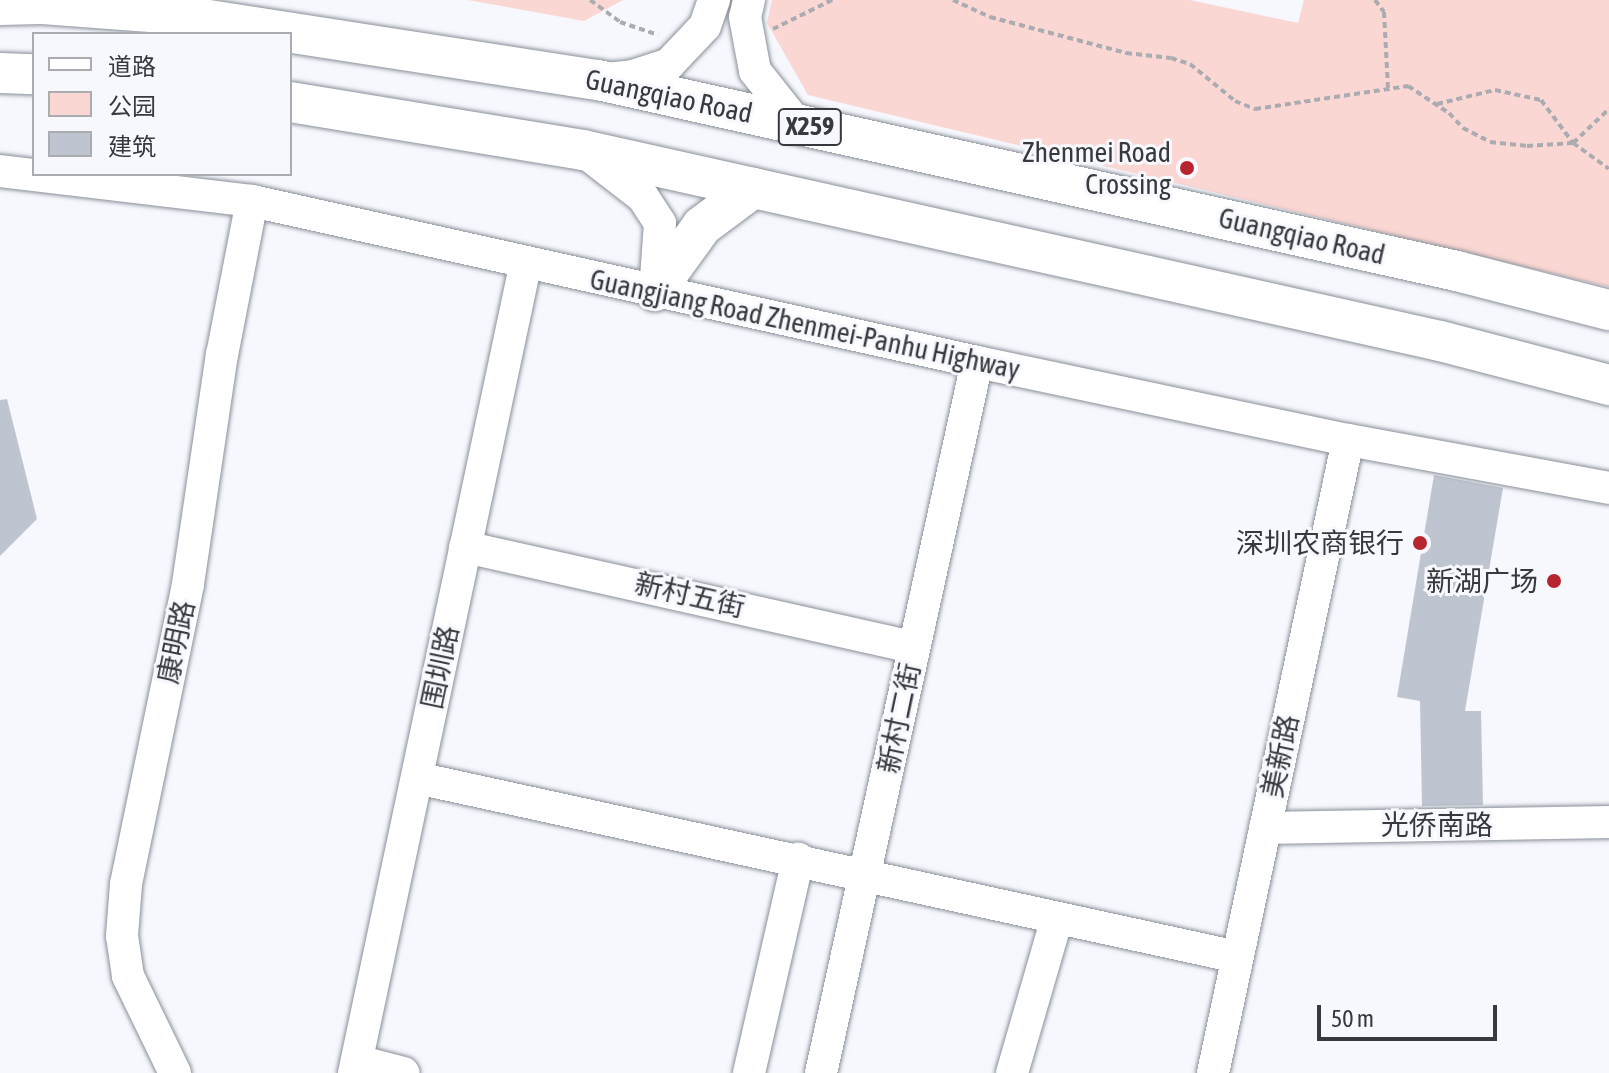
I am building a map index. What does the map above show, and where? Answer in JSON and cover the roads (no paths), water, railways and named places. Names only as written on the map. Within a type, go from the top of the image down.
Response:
[{"type":"main road","name":"Guangqiao Road","points":[[0,5],[164,13],[287,32]]},
{"type":"main road","name":"Guangqiao Road","points":[[292,33],[598,80],[1457,271],[1609,310]]},
{"type":"main road","points":[[0,73],[32,74]]},
{"type":"main road","points":[[292,102],[583,150],[1440,341],[1609,385]]},
{"type":"main road","points":[[655,291],[677,256],[702,226],[753,188]]},
{"type":"street","points":[[598,80],[633,76],[669,64],[705,26],[714,0]]},
{"type":"street","points":[[749,0],[745,17],[755,71],[797,124]]},
{"type":"street","points":[[583,150],[643,197],[660,223],[655,291]]},
{"type":"street","name":"Guangjiang Road Zhenmei-Panhu Highway","points":[[0,171],[32,175]]},
{"type":"street","name":"Guangjiang Road Zhenmei-Panhu Highway","points":[[42,176],[252,201],[977,362],[1348,440],[1609,488]]},
{"type":"street","name":"康明路","points":[[175,1073],[128,976],[122,936],[126,884],[188,584],[222,355],[252,201]]},
{"type":"street","name":"围圳路","points":[[356,1067],[526,262]]},
{"type":"street","name":"新村二街","points":[[821,1073],[977,362]]},
{"type":"street","name":"美新路","points":[[1213,1073],[1348,440]]},
{"type":"street","name":"新村五街","points":[[465,547],[914,647]]},
{"type":"street","points":[[417,778],[1237,957]]},
{"type":"street","name":"光侨南路","points":[[1265,828],[1609,822]]},
{"type":"street","points":[[749,1073],[798,859]]},
{"type":"street","points":[[1012,1073],[1057,918]]},
{"type":"street","points":[[356,1067],[403,1073]]},
{"type":"place","name":"Zhenmei Road Crossing","points":[[1187,168]]},
{"type":"place","name":"深圳农商银行","points":[[1420,543]]},
{"type":"place","name":"新湖广场","points":[[1554,581]]}]
